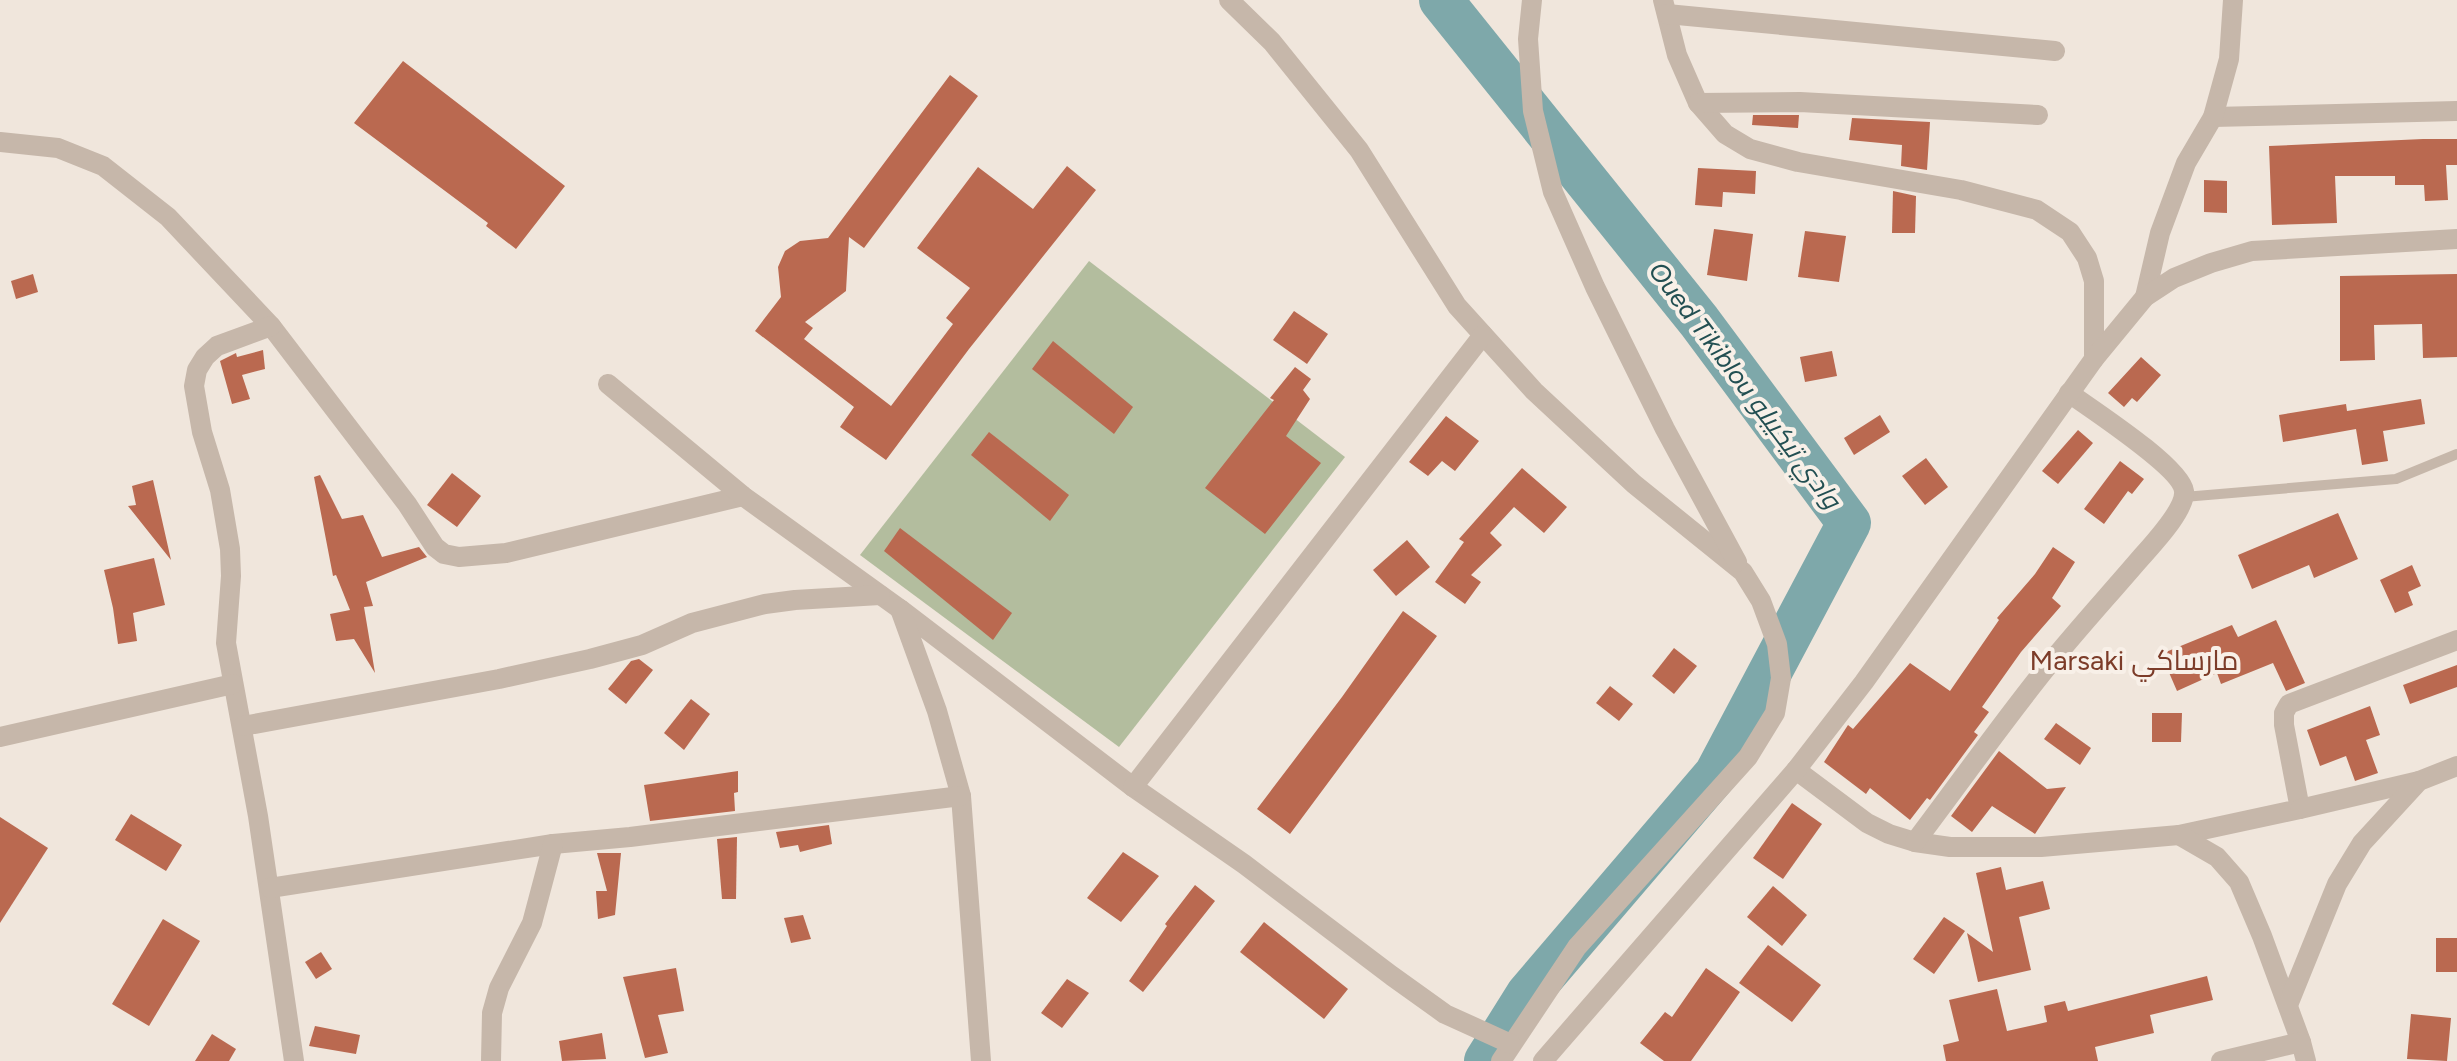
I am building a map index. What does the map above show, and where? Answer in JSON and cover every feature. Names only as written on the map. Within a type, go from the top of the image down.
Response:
[{"type":"street","points":[[1229,0],[1272,42],[1359,150],[1457,306],[1483,335],[1534,391],[1634,484],[1743,572]]},
{"type":"street","points":[[2145,297],[2160,233],[2180,177],[2213,117],[2229,59],[2233,0]]},
{"type":"street","points":[[608,384],[743,496],[900,609],[1133,787],[1244,864],[1445,1014],[1506,1052],[1577,947],[1748,757],[1775,713],[1781,678],[1777,644],[1761,601],[1658,415],[1595,287],[1553,192],[1533,111],[1526,3]]},
{"type":"street","points":[[2055,51],[1665,7],[1677,55],[1698,103],[1725,134],[1750,149],[1798,162],[1961,190],[2037,210],[2070,232],[2087,258],[2094,281],[2094,359]]},
{"type":"street","points":[[1698,103],[1800,102],[2038,115]]},
{"type":"street","points":[[2213,117],[2457,111]]},
{"type":"street","points":[[0,142],[58,148],[103,166],[168,217],[271,326],[407,504],[435,547],[444,554],[459,557],[506,553],[743,496]]},
{"type":"street","points":[[1550,1058],[1796,770],[1864,682],[2094,359],[2145,297],[2174,278],[2252,251],[2457,239]]},
{"type":"street","points":[[271,326],[217,346],[197,370],[194,386],[202,432],[220,490],[230,549],[226,643],[270,888],[294,1061]]},
{"type":"street","points":[[1133,787],[1483,335]]},
{"type":"street","points":[[1915,842],[2048,666],[2157,540],[2184,497],[2177,476],[2160,459],[2069,393]]},
{"type":"street","points":[[243,726],[590,659],[642,645],[692,623],[765,604],[880,595]]},
{"type":"street","points":[[900,609],[937,711],[961,796],[981,1061]]},
{"type":"street","points":[[2300,809],[2284,725],[2285,708],[2297,699],[2457,640]]},
{"type":"street","points":[[0,737],[233,684]]},
{"type":"street","points":[[1796,770],[1867,823],[1889,834],[1915,842],[1950,847],[2041,847],[2179,835],[2419,781],[2457,766]]},
{"type":"street","points":[[2288,1005],[2337,884],[2362,843],[2419,781]]},
{"type":"street","points":[[270,888],[553,844],[961,796]]},
{"type":"street","points":[[2179,835],[2217,857],[2239,882],[2304,1052],[2221,1061]]},
{"type":"street","points":[[491,1061],[492,1013],[499,988],[532,923],[553,844]]},
{"type":"lane","points":[[2184,497],[2396,479],[2457,454]]},
{"type":"green space","points":[[1089,261],[1345,457],[1119,747],[860,555]]},
{"type":"building","points":[[403,61],[565,186],[516,249],[486,226],[488,223],[354,123]]},
{"type":"building","points":[[950,75],[978,96],[864,248],[849,237],[846,291],[805,322],[813,328],[804,339],[891,406],[953,324],[946,318],[970,288],[917,248],[978,167],[1033,209],[1067,166],[1096,190],[969,349],[886,460],[840,427],[854,407],[755,331],[781,297],[778,267],[785,251],[800,241],[828,238]]},
{"type":"building","points":[[1753,115],[1799,115],[1798,128],[1752,125]]},
{"type":"building","points":[[1852,118],[1930,122],[1927,170],[1901,166],[1902,145],[1849,140]]},
{"type":"building","points":[[2457,139],[2457,165],[2446,165],[2448,200],[2425,201],[2424,185],[2395,185],[2395,176],[2335,176],[2337,223],[2272,225],[2269,146]]},
{"type":"building","points":[[1698,168],[1756,171],[1755,194],[1723,192],[1722,207],[1695,205]]},
{"type":"building","points":[[2204,180],[2227,181],[2227,213],[2204,212]]},
{"type":"building","points":[[1893,191],[1916,196],[1915,233],[1892,233]]},
{"type":"building","points":[[1714,229],[1753,234],[1747,281],[1707,275]]},
{"type":"building","points":[[1805,231],[1846,236],[1839,282],[1798,277]]},
{"type":"building","points":[[33,274],[38,292],[16,299],[11,281]]},
{"type":"building","points":[[2457,274],[2457,357],[2423,358],[2422,324],[2374,325],[2375,360],[2340,361],[2340,276]]},
{"type":"building","points":[[1294,311],[1328,334],[1307,364],[1273,340]]},
{"type":"building","points":[[1053,341],[1133,407],[1114,434],[1032,369]]},
{"type":"building","points":[[263,350],[265,369],[242,375],[250,399],[232,404],[220,361],[236,353],[237,357]]},
{"type":"building","points":[[1832,351],[1837,376],[1805,382],[1800,357]]},
{"type":"building","points":[[2141,357],[2161,375],[2137,402],[2132,398],[2124,407],[2108,393]]},
{"type":"building","points":[[1295,367],[1311,379],[1303,390],[1310,399],[1286,436],[1321,463],[1265,534],[1205,488],[1274,400],[1270,398]]},
{"type":"building","points":[[2421,399],[2425,424],[2383,431],[2388,461],[2362,465],[2356,429],[2283,442],[2279,415],[2346,404],[2347,411]]},
{"type":"building","points":[[1880,415],[1890,432],[1854,455],[1844,438]]},
{"type":"building","points":[[1446,416],[1479,441],[1455,471],[1442,461],[1428,476],[1409,462]]},
{"type":"building","points":[[2078,430],[2093,443],[2058,484],[2042,471]]},
{"type":"building","points":[[989,432],[1069,495],[1050,521],[971,455]]},
{"type":"building","points":[[1926,458],[1948,487],[1925,505],[1902,476]]},
{"type":"building","points":[[2120,461],[2144,479],[2132,494],[2128,491],[2104,524],[2084,509]]},
{"type":"building","points":[[1522,468],[1567,507],[1544,533],[1514,507],[1490,533],[1502,545],[1471,575],[1481,582],[1465,604],[1435,582],[1464,542],[1459,539]]},
{"type":"building","points":[[452,473],[481,496],[457,527],[427,505]]},
{"type":"building","points":[[320,475],[342,519],[363,515],[382,557],[419,547],[427,557],[366,582],[373,606],[364,607],[375,673],[354,639],[336,641],[330,614],[350,610],[336,575],[333,576],[314,477]]},
{"type":"building","points":[[153,480],[171,560],[128,506],[136,505],[132,486]]},
{"type":"building","points":[[2338,513],[2358,559],[2314,578],[2309,565],[2252,589],[2238,555]]},
{"type":"building","points":[[900,528],[1012,613],[993,640],[884,551]]},
{"type":"building","points":[[1407,540],[1430,567],[1396,596],[1373,570]]},
{"type":"building","points":[[2053,547],[2075,562],[2052,598],[2061,606],[2021,652],[1982,707],[1989,712],[1974,732],[1978,735],[1930,800],[1927,798],[1910,820],[1870,788],[1866,794],[1824,762],[1848,725],[1853,729],[1910,663],[1950,691],[1999,620],[1997,618],[2035,574]]},
{"type":"building","points":[[154,558],[165,605],[133,613],[137,641],[118,644],[104,570]]},
{"type":"building","points":[[2412,565],[2421,586],[2408,592],[2413,605],[2395,613],[2380,580]]},
{"type":"building","points":[[1403,611],[1437,636],[1290,834],[1257,809]]},
{"type":"building","points":[[2276,620],[2305,683],[2286,691],[2273,663],[2221,684],[2217,673],[2177,691],[2161,654],[2232,625],[2238,637]]},
{"type":"building","points":[[1674,648],[1697,666],[1674,694],[1652,676]]},
{"type":"building","points":[[639,659],[653,670],[626,704],[608,689],[631,661]]},
{"type":"building","points":[[2457,665],[2457,687],[2410,704],[2403,685]]},
{"type":"building","points":[[1610,686],[1633,704],[1619,721],[1596,703]]},
{"type":"building","points":[[691,699],[710,714],[684,750],[664,733]]},
{"type":"building","points":[[2370,706],[2380,735],[2366,740],[2378,773],[2355,781],[2346,756],[2320,766],[2307,730]]},
{"type":"building","points":[[2152,713],[2182,713],[2181,742],[2152,742]]},
{"type":"building","points":[[2056,723],[2091,748],[2080,765],[2044,739]]},
{"type":"building","points":[[1999,751],[2047,789],[2066,787],[2035,834],[1992,806],[1972,832],[1951,816]]},
{"type":"building","points":[[738,771],[735,811],[650,821],[644,785]]},
{"type":"building","points":[[1792,803],[1822,824],[1783,879],[1753,858]]},
{"type":"building","points":[[131,814],[182,845],[166,871],[115,840]]},
{"type":"building","points":[[0,817],[48,848],[0,923]]},
{"type":"building","points":[[829,825],[832,844],[800,852],[798,845],[780,848],[776,832]]},
{"type":"building","points":[[737,837],[736,899],[722,899],[717,839]]},
{"type":"building","points":[[1123,852],[1159,876],[1121,922],[1087,898]]},
{"type":"building","points":[[597,853],[621,853],[615,915],[598,919],[596,891],[607,891]]},
{"type":"building","points":[[2001,867],[2006,890],[2043,881],[2050,909],[2019,917],[2031,970],[1978,982],[1967,933],[1993,952],[1976,873]]},
{"type":"building","points":[[1195,885],[1215,901],[1143,992],[1129,981],[1167,926],[1165,924]]},
{"type":"building","points":[[1773,886],[1807,915],[1782,946],[1747,917]]},
{"type":"building","points":[[803,915],[811,939],[791,943],[784,918]]},
{"type":"building","points":[[1944,917],[1965,931],[1934,974],[1913,959]]},
{"type":"building","points":[[163,919],[200,941],[149,1026],[112,1004]]},
{"type":"building","points":[[1264,922],[1348,989],[1324,1019],[1240,952]]},
{"type":"building","points":[[2436,938],[2457,938],[2457,972],[2436,972]]},
{"type":"building","points":[[1768,945],[1821,985],[1792,1022],[1739,983]]},
{"type":"building","points":[[321,952],[332,969],[316,979],[305,962]]},
{"type":"building","points":[[676,968],[684,1011],[658,1015],[668,1053],[645,1058],[623,977]]},
{"type":"building","points":[[1706,968],[1740,992],[1691,1061],[1664,1061],[1640,1043],[1665,1012],[1672,1017]]},
{"type":"building","points":[[2207,976],[2213,1000],[2150,1015],[2154,1033],[2095,1047],[2098,1061],[1946,1061],[1943,1045],[1959,1041],[1949,1000],[1997,989],[2007,1031],[2047,1022],[2044,1006],[2065,1001],[2068,1011]]},
{"type":"building","points":[[1067,979],[1089,993],[1062,1028],[1041,1013]]},
{"type":"building","points":[[2411,1014],[2451,1018],[2447,1061],[2407,1059]]},
{"type":"building","points":[[315,1026],[360,1035],[356,1054],[309,1046]]},
{"type":"building","points":[[602,1033],[606,1059],[562,1061],[559,1041]]},
{"type":"building","points":[[212,1034],[236,1049],[229,1061],[195,1061]]},
{"type":"waterway","name":"Oued Tikiblou وادي تيكيبلو","points":[[1441,0],[1699,321],[1849,523],[1716,774],[1528,994],[1486,1061]]},
{"type":"district","name":"Marsaki مارساكي","points":[[2134,660]]}]
